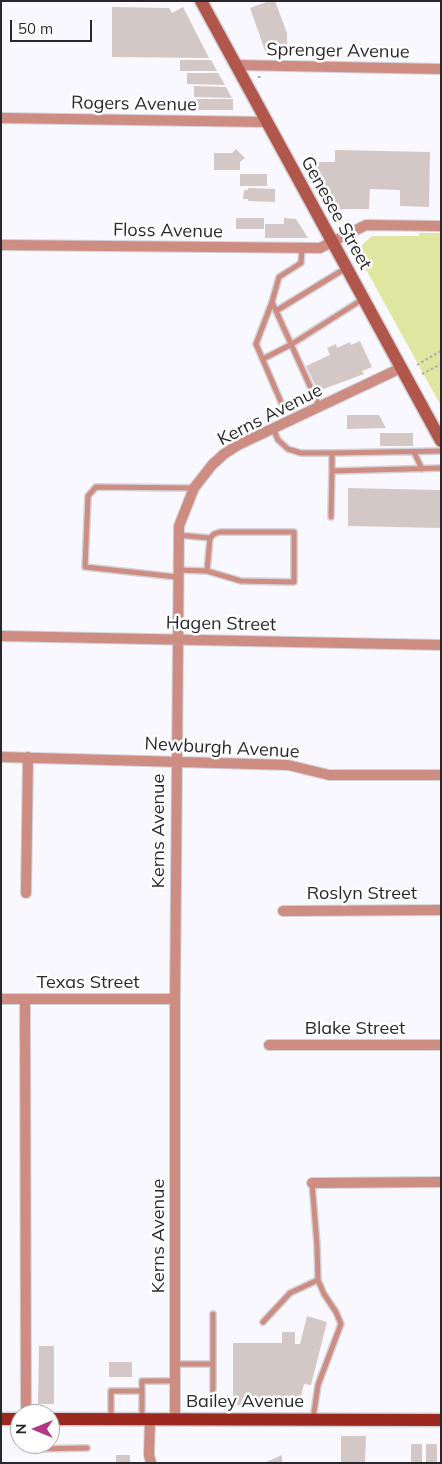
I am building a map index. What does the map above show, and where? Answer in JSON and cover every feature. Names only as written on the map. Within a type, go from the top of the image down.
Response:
[{"type":"main road","name":"Genesee Street","points":[[201,1],[441,441]]},
{"type":"main road","name":"Bailey Avenue","points":[[60,1419],[441,1420]]},
{"type":"street","name":"Sprenger Avenue","points":[[235,65],[441,69]]},
{"type":"street","name":"Rogers Avenue","points":[[1,118],[266,122]]},
{"type":"street","name":"Floss Avenue","points":[[1,245],[302,249],[320,248],[366,225],[441,226]]},
{"type":"street","name":"Kerns Avenue","points":[[176,1420],[175,999],[179,526],[194,488],[212,465],[224,454],[238,445],[401,368]]},
{"type":"street","name":"Hagen Street","points":[[1,636],[441,646]]},
{"type":"street","name":"Newburgh Avenue","points":[[1,757],[288,765],[328,775],[441,775]]},
{"type":"street","points":[[26,893],[28,757]]},
{"type":"street","name":"Roslyn Street","points":[[283,911],[441,910]]},
{"type":"street","name":"Texas Street","points":[[1,999],[175,999]]},
{"type":"street","points":[[25,999],[26,1404]]},
{"type":"street","name":"Blake Street","points":[[269,1046],[441,1045]]},
{"type":"street","points":[[312,1184],[441,1182]]},
{"type":"street","points":[[146,1420],[151,1463]]},
{"type":"lane","points":[[290,420],[256,344],[279,277],[301,264],[302,249]]},
{"type":"lane","points":[[276,311],[347,268]]},
{"type":"lane","points":[[263,359],[292,344],[364,299]]},
{"type":"lane","points":[[272,302],[319,407]]},
{"type":"lane","points":[[284,409],[314,396]]},
{"type":"lane","points":[[273,428],[278,440],[288,449],[301,453],[441,451]]},
{"type":"lane","points":[[414,452],[422,469]]},
{"type":"lane","points":[[331,517],[332,453]]},
{"type":"lane","points":[[332,471],[441,468]]},
{"type":"lane","points":[[178,535],[210,538],[220,532],[294,532],[294,582],[241,581],[207,571],[178,574],[85,567],[88,496],[96,486],[194,488]]},
{"type":"lane","points":[[207,571],[210,538]]},
{"type":"lane","points":[[312,1184],[318,1280],[341,1324],[318,1385],[312,1420]]},
{"type":"lane","points":[[263,1322],[290,1293],[318,1280]]},
{"type":"lane","points":[[213,1314],[213,1394]]},
{"type":"lane","points":[[175,1364],[213,1364]]},
{"type":"lane","points":[[146,1420],[142,1381],[175,1381]]},
{"type":"lane","points":[[111,1419],[111,1391],[142,1390]]},
{"type":"lane","points":[[60,1448],[87,1448]]},
{"type":"path","points":[[416,365],[441,351]]},
{"type":"path","points":[[422,374],[441,364]]},
{"type":"green space","points":[[419,233],[441,233],[441,406],[362,262],[360,255],[362,245],[372,236],[419,236]]},
{"type":"building","points":[[269,1],[275,1],[287,33],[287,51],[265,51],[250,8]]},
{"type":"building","points":[[112,7],[169,8],[172,13],[183,7],[209,58],[112,57]]},
{"type":"building","points":[[180,60],[211,60],[217,71],[180,71]]},
{"type":"building","points":[[187,73],[218,73],[225,85],[187,84]]},
{"type":"building","points":[[194,86],[226,87],[232,98],[194,97]]},
{"type":"building","points":[[197,99],[233,99],[233,110],[196,110]]},
{"type":"building","points":[[236,149],[245,158],[240,162],[240,170],[214,170],[214,153],[232,153]]},
{"type":"building","points":[[335,150],[430,152],[429,207],[400,206],[400,190],[370,189],[369,209],[337,209],[331,205],[308,162],[335,162]]},
{"type":"building","points":[[240,174],[267,174],[267,186],[240,186]]},
{"type":"building","points":[[248,188],[275,189],[275,202],[248,201],[248,199],[243,199],[244,190],[248,190]]},
{"type":"building","points":[[236,218],[264,218],[264,229],[236,229]]},
{"type":"building","points":[[284,218],[296,219],[308,238],[265,238],[265,224],[284,224]]},
{"type":"building","points":[[360,341],[372,367],[362,371],[364,374],[318,391],[306,366],[330,355],[327,348],[336,344],[337,348],[350,342],[351,345]]},
{"type":"building","points":[[347,415],[379,415],[386,428],[347,429]]},
{"type":"building","points":[[380,433],[413,433],[413,446],[380,446]]},
{"type":"building","points":[[348,488],[441,490],[441,528],[348,526]]},
{"type":"building","points":[[307,1316],[327,1322],[311,1385],[304,1384],[300,1400],[295,1404],[285,1405],[233,1405],[233,1343],[282,1343],[282,1332],[295,1332],[295,1344],[300,1344]]},
{"type":"building","points":[[39,1346],[54,1346],[54,1404],[38,1404]]},
{"type":"building","points":[[109,1362],[132,1362],[132,1377],[109,1377]]},
{"type":"building","points":[[341,1436],[366,1436],[365,1463],[341,1463]]},
{"type":"building","points":[[411,1444],[422,1444],[422,1463],[411,1463]]},
{"type":"building","points":[[426,1444],[437,1444],[437,1463],[426,1463]]},
{"type":"building","points":[[116,1455],[130,1455],[130,1462],[116,1463]]},
{"type":"building","points":[[282,1455],[282,1463],[264,1463]]}]
